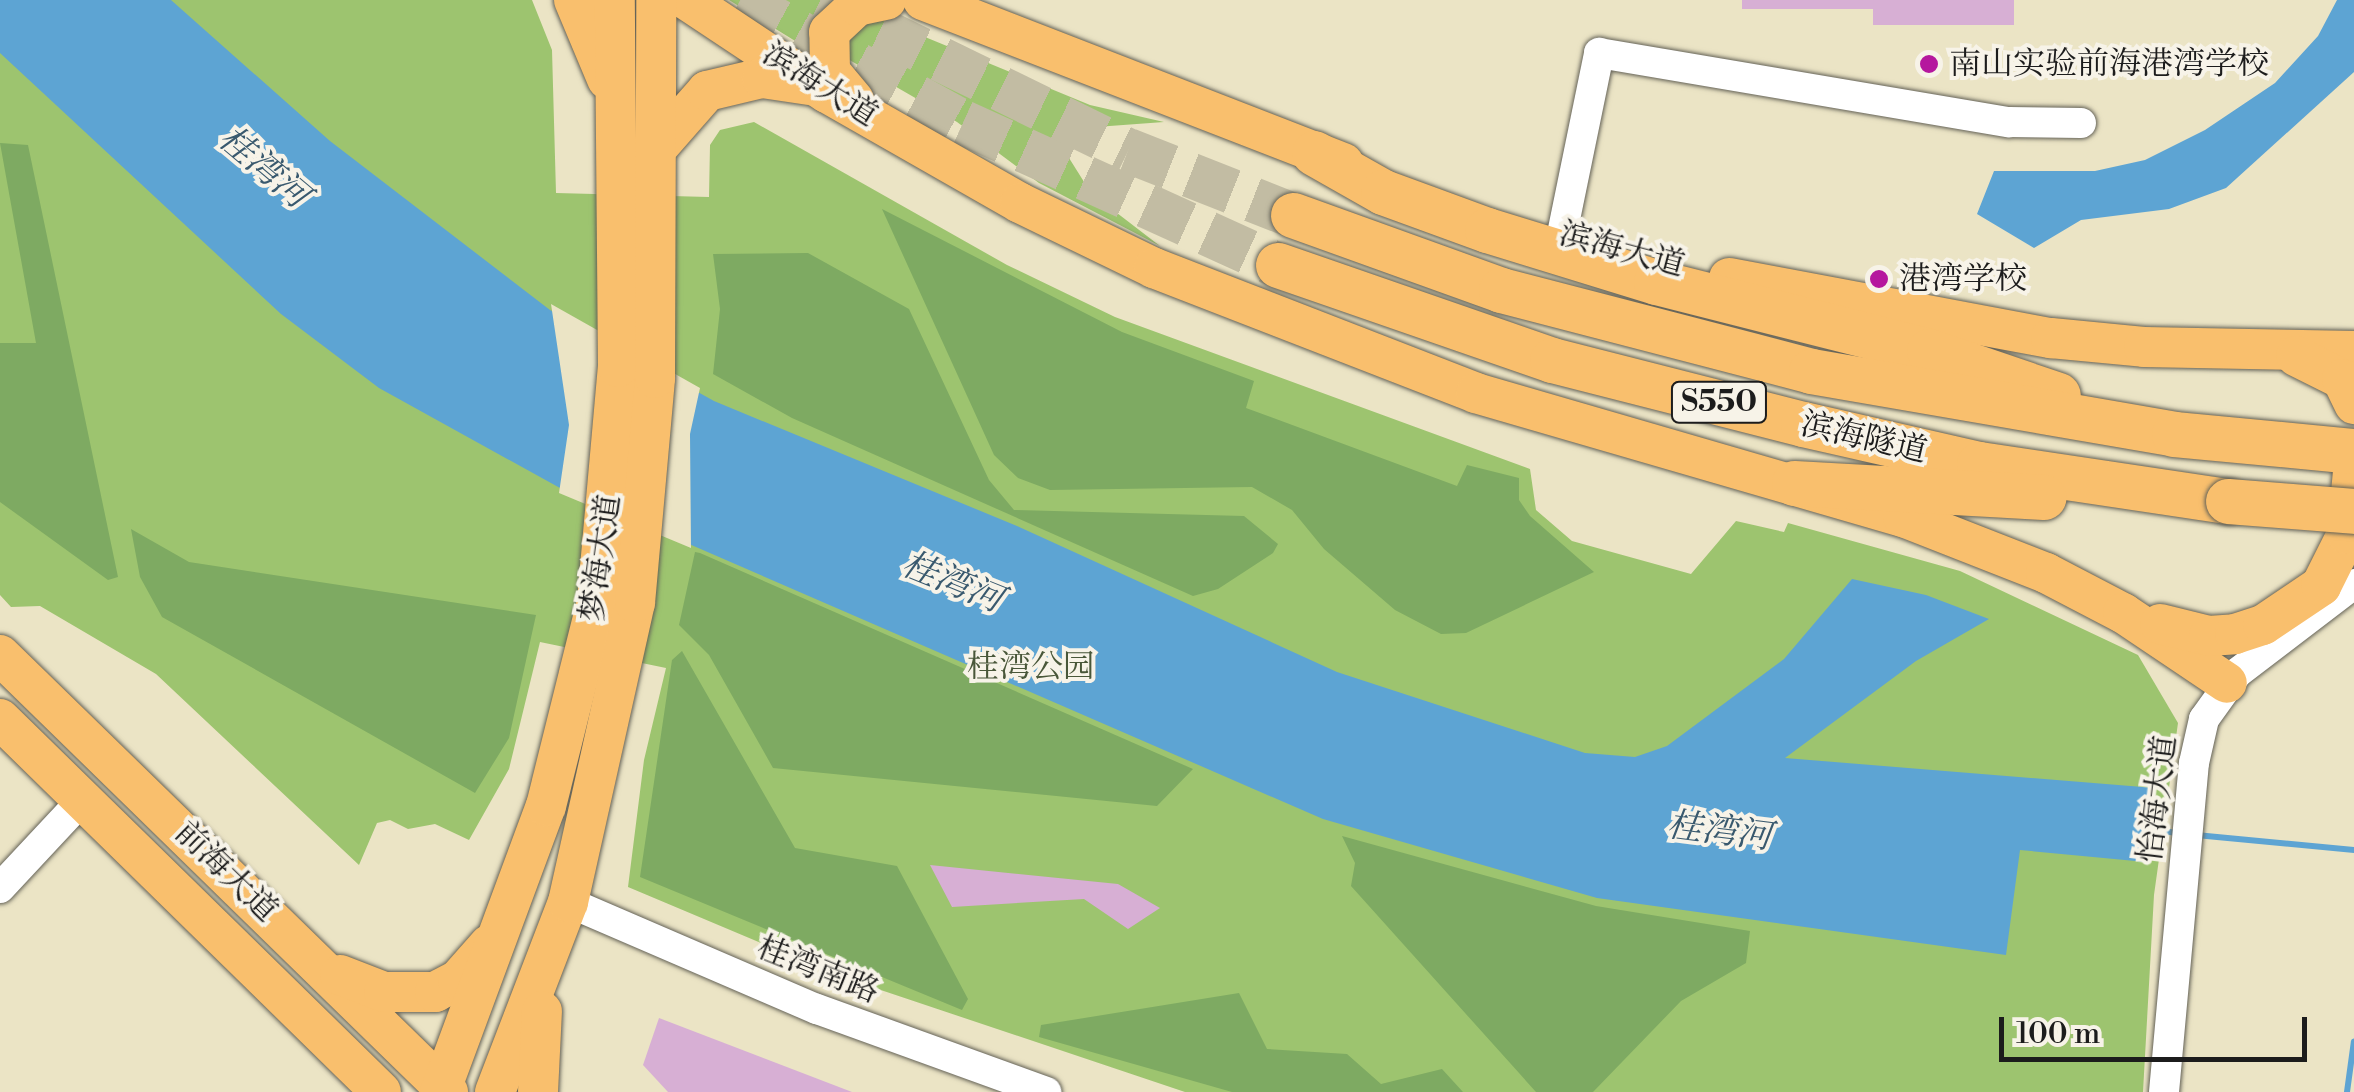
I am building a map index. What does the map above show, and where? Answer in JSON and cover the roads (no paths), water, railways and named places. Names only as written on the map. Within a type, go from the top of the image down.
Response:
[{"type":"highway","points":[[1314,154],[1384,192],[1505,236],[1674,287],[1929,351],[2174,434]]},
{"type":"highway","name":"滨海隧道","points":[[1292,215],[1392,254],[1626,326],[1913,392],[2174,434]]},
{"type":"highway","name":"滨海隧道","points":[[1278,265],[1552,360],[1979,464],[2171,494]]},
{"type":"highway","name":"S550","points":[[2174,434],[2354,451]]},
{"type":"highway","points":[[1794,483],[1960,497],[2171,494]]},
{"type":"highway","name":"S550","points":[[2171,494],[2354,511]]},
{"type":"main road","points":[[574,0],[615,99]]},
{"type":"main road","name":"梦海大道","points":[[495,1092],[568,902],[596,708],[614,463],[616,0]]},
{"type":"main road","name":"梦海大道","points":[[444,1090],[516,893],[596,708],[650,474],[656,0]]},
{"type":"main road","name":"滨海大道","points":[[687,0],[828,92],[1020,203],[1267,316],[1494,399],[1794,483],[1970,542],[2123,613]]},
{"type":"main road","points":[[871,118],[830,71],[826,43],[844,14],[886,0]]},
{"type":"main road","name":"滨海大道","points":[[924,0],[1314,154],[1562,234],[1907,316],[2126,345],[2354,351]]},
{"type":"main road","points":[[657,153],[684,112],[707,91],[730,83],[796,80],[828,92]]},
{"type":"main road","points":[[2268,351],[2328,368],[2354,404]]},
{"type":"main road","points":[[2123,613],[2209,636],[2263,625],[2300,604],[2321,586],[2342,548],[2354,461]]},
{"type":"main road","points":[[2123,613],[2226,683]]},
{"type":"main road","name":"前海大道","points":[[0,655],[325,968],[444,1090]]},
{"type":"main road","name":"前海大道","points":[[0,719],[381,1092]]},
{"type":"main road","points":[[325,968],[384,992],[435,992],[476,964],[516,893]]},
{"type":"main road","points":[[538,1092],[548,960]]},
{"type":"main road","points":[[317,1027],[356,1092]]},
{"type":"street","points":[[1562,234],[1600,52],[2008,122],[2081,123]]},
{"type":"street","name":"怡海大道","points":[[2164,1092],[2194,763],[2204,718],[2226,683],[2354,584]]},
{"type":"street","points":[[0,888],[81,801]]},
{"type":"street","name":"桂湾南路","points":[[568,902],[817,1009],[1046,1092]]},
{"type":"water","name":"桂湾河","points":[[0,0],[171,0],[330,141],[550,310],[714,401],[1017,526],[1337,672],[1585,753],[1635,757],[1667,746],[1784,659],[1852,579],[1926,595],[1989,619],[1916,661],[1785,758],[2155,788],[2146,862],[2020,850],[2006,955],[1597,898],[1323,819],[560,488],[379,388],[281,314],[0,53]]},
{"type":"water","points":[[2337,0],[2354,0],[2354,72],[2226,188],[2169,209],[2081,220],[2034,248],[1977,214],[1994,171],[2095,171],[2145,160],[2205,130],[2275,83],[2318,36]]},
{"type":"waterway","points":[[2141,829],[2179,833]]},
{"type":"waterway","points":[[2196,835],[2354,850]]},
{"type":"waterway","points":[[2347,1092],[2354,1041]]},
{"type":"tunnel","points":[[740,0],[963,122],[1278,265]]},
{"type":"tunnel","points":[[820,0],[1128,150],[1293,215]]},
{"type":"place","name":"南山实验前海港湾学校","points":[[1929,64]]},
{"type":"place","name":"港湾学校","points":[[1879,279]]},
{"type":"park label","name":"桂湾公园","points":[[1031,667]]}]
